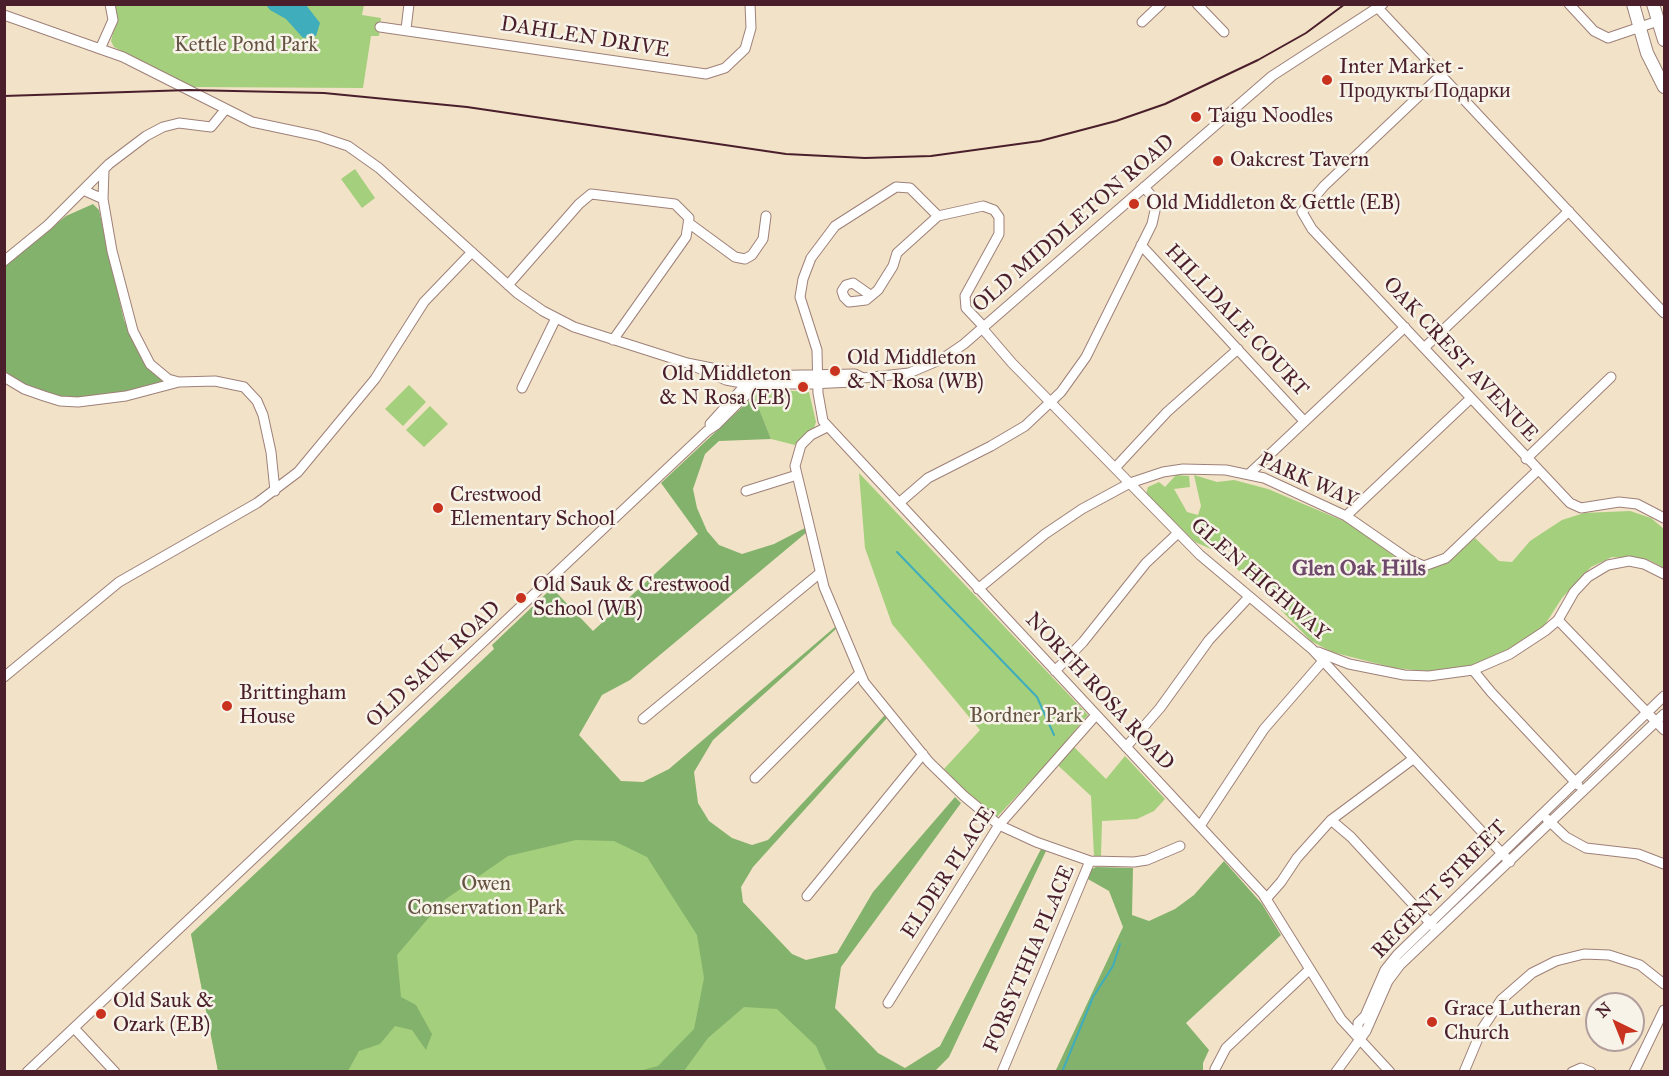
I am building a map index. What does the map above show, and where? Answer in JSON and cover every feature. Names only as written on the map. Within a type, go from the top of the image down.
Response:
[{"type":"main road","points":[[1633,4],[1647,52],[1665,87]]},
{"type":"main road","points":[[1653,4],[1665,40]]},
{"type":"street","points":[[100,49],[113,20],[110,4]]},
{"type":"street","points":[[406,29],[409,4]]},
{"type":"street","name":"DAHLEN DRIVE","points":[[380,27],[406,29],[695,74],[725,68],[742,53],[748,44],[752,28],[750,4]]},
{"type":"street","points":[[1142,22],[1161,4]]},
{"type":"street","points":[[1197,4],[1224,33]]},
{"type":"street","points":[[1569,4],[1601,35],[1617,36],[1658,21]]},
{"type":"street","points":[[1380,6],[1441,75],[1665,313]]},
{"type":"street","name":"OLD MIDDLETON ROAD","points":[[687,363],[695,369],[726,380],[751,381],[818,380],[855,374],[863,378],[903,374],[926,367],[953,352],[983,327],[1272,76],[1380,6]]},
{"type":"street","name":"OLD MIDDLETON ROAD","points":[[4,15],[144,67],[221,108],[264,126],[318,136],[348,146],[374,164],[534,306],[556,318],[613,340],[751,381]]},
{"type":"street","name":"OAK CREST AVENUE","points":[[1441,75],[1305,206],[1302,212],[1312,229],[1526,459],[1570,503],[1586,508],[1619,502],[1636,504],[1665,518]]},
{"type":"street","points":[[4,261],[48,225],[104,169],[158,130],[179,123],[211,127],[221,108]]},
{"type":"street","points":[[104,169],[103,199],[117,276],[133,331],[150,364],[168,379],[179,382]]},
{"type":"street","name":"NORTH ROSA ROAD","points":[[938,216],[910,188],[900,186],[851,215],[826,234],[805,271],[800,297],[817,350],[820,411],[827,427],[1266,899],[1336,1011],[1390,1071]]},
{"type":"street","points":[[898,503],[928,478],[1025,426],[1052,403],[1086,357],[1152,224],[1155,200],[1144,187]]},
{"type":"street","points":[[83,190],[103,199]]},
{"type":"street","points":[[508,285],[579,204],[591,194],[675,204],[686,212],[690,224],[735,257],[746,259],[752,255],[763,239],[766,216]]},
{"type":"street","name":"GLEN HIGHWAY","points":[[938,216],[983,206],[994,210],[999,217],[999,234],[965,296],[966,308],[1052,403],[1178,533],[1249,597],[1312,649],[1510,862]]},
{"type":"street","points":[[1424,348],[1569,211]]},
{"type":"street","points":[[870,295],[878,290],[893,266],[897,253],[938,216]]},
{"type":"street","points":[[613,340],[686,237],[690,224]]},
{"type":"street","name":"HILLDALE COURT","points":[[1141,245],[1304,421]]},
{"type":"street","points":[[4,677],[119,582],[275,491],[298,472],[385,366],[424,302],[472,252]]},
{"type":"street","points":[[522,388],[556,318]]},
{"type":"street","points":[[1250,472],[1405,327]]},
{"type":"street","points":[[1115,468],[1167,412],[1238,349]]},
{"type":"street","points":[[4,377],[24,389],[44,396],[60,401],[78,402],[126,396],[179,382],[237,384],[250,393],[263,415],[271,452],[275,491]]},
{"type":"street","points":[[1526,459],[1611,377]]},
{"type":"street","points":[[726,380],[731,392],[730,400]]},
{"type":"street","name":"OLD SAUK ROAD","points":[[27,1071],[707,431],[730,400],[751,381]]},
{"type":"street","name":"OLD SAUK ROAD","points":[[707,431],[716,426],[751,381]]},
{"type":"street","points":[[1346,516],[1470,399]]},
{"type":"street","points":[[827,427],[811,435],[798,449],[795,466],[820,573],[864,682],[923,754],[946,780],[999,825],[1036,842],[1090,861],[1148,860],[1180,846]]},
{"type":"street","name":"PARK WAY","points":[[978,589],[1061,522],[1130,483],[1183,469],[1250,472],[1281,484],[1346,516],[1420,566],[1436,564],[1446,558],[1538,470]]},
{"type":"street","points":[[746,491],[797,475]]},
{"type":"street","points":[[1055,671],[1146,563],[1178,533]]},
{"type":"street","points":[[1312,649],[1349,664],[1404,675],[1429,676],[1473,670],[1510,654],[1558,620],[1574,592],[1595,572],[1608,565],[1629,561],[1644,564],[1665,574]]},
{"type":"street","points":[[643,719],[820,573]]},
{"type":"street","points":[[1126,747],[1160,708],[1209,640],[1249,597]]},
{"type":"street","points":[[1558,620],[1665,730]]},
{"type":"street","points":[[1200,826],[1264,729],[1323,661]]},
{"type":"street","points":[[1473,670],[1585,791]]},
{"type":"street","points":[[754,778],[860,673]]},
{"type":"street","name":"REGENT STREET","points":[[1433,927],[1541,813],[1665,696]]},
{"type":"street","name":"REGENT STREET","points":[[1336,1071],[1358,1038],[1358,1023],[1365,1016],[1385,970],[1510,862],[1665,714]]},
{"type":"street","name":"ELDER PLACE","points":[[888,1003],[999,825],[1096,715]]},
{"type":"street","points":[[807,896],[923,754]]},
{"type":"street","points":[[1266,899],[1297,858],[1331,820],[1413,759]]},
{"type":"street","points":[[1541,813],[1566,837],[1586,848],[1638,854],[1665,864]]},
{"type":"street","points":[[1331,820],[1351,837],[1433,927]]},
{"type":"street","name":"FORSYTHIA PLACE","points":[[1002,1071],[1090,861]]},
{"type":"street","points":[[1464,1071],[1482,1029],[1501,1000],[1532,974],[1556,961],[1584,954],[1609,955],[1640,966],[1665,984]]},
{"type":"street","points":[[1215,1069],[1226,1048],[1310,969]]},
{"type":"street","points":[[1634,1071],[1665,1010]]},
{"type":"street","points":[[74,1028],[115,1071]]},
{"type":"street","points":[[1572,1071],[1581,1068],[1591,1071]]},
{"type":"green space","name":"Kettle Pond Park","points":[[114,5],[364,5],[362,15],[381,18],[379,36],[371,36],[363,88],[193,87],[114,47],[111,41],[116,20]]},
{"type":"green space","points":[[355,169],[375,198],[362,208],[341,179]]},
{"type":"green space","points":[[93,204],[99,210],[124,320],[144,362],[156,375],[171,382],[117,395],[60,399],[37,391],[5,373],[4,265],[66,216]]},
{"type":"green space","points":[[409,385],[426,402],[403,426],[385,409]]},
{"type":"green space","points":[[762,389],[809,392],[816,422],[814,428],[795,445],[771,439],[754,396]]},
{"type":"green space","name":"Owen Conservation Park","points":[[754,396],[771,439],[719,441],[705,454],[693,489],[697,508],[707,531],[719,545],[742,554],[774,544],[805,528],[807,532],[630,680],[602,695],[579,735],[621,781],[643,782],[669,769],[835,627],[836,629],[713,740],[694,772],[698,803],[709,821],[732,838],[752,845],[768,840],[885,715],[887,718],[753,867],[741,887],[743,902],[792,954],[806,960],[837,953],[873,892],[955,797],[961,803],[841,967],[835,1008],[878,1053],[905,1068],[940,1046],[1041,849],[1046,851],[949,1057],[935,1071],[827,1071],[816,1046],[777,1009],[744,1007],[708,1038],[684,1071],[639,1071],[658,1066],[694,1029],[704,978],[697,935],[647,857],[614,841],[576,840],[508,856],[443,901],[397,955],[401,997],[416,1005],[432,1034],[426,1050],[412,1030],[395,1026],[380,1044],[359,1051],[348,1071],[218,1071],[191,934],[494,649],[492,645],[552,588],[593,631],[698,534],[661,483]]},
{"type":"green space","points":[[430,406],[448,424],[424,447],[406,430]]},
{"type":"green space","name":"Bordner Park","points":[[859,473],[1088,715],[1067,740],[1106,779],[1125,756],[1165,799],[1154,811],[1137,819],[1102,821],[1101,856],[1094,856],[1091,796],[1051,759],[997,817],[973,799],[944,769],[980,730],[892,624],[865,548]]},
{"type":"green space","points":[[1176,475],[1189,476],[1190,487],[1174,489],[1187,512],[1198,515],[1201,506],[1194,475],[1217,482],[1234,480],[1268,489],[1353,525],[1411,569],[1423,572],[1448,561],[1475,538],[1499,561],[1512,562],[1530,541],[1562,520],[1584,513],[1630,511],[1651,518],[1664,529],[1664,568],[1649,560],[1612,557],[1591,567],[1562,598],[1544,626],[1509,650],[1471,666],[1436,672],[1394,668],[1332,652],[1311,641],[1281,610],[1290,599],[1287,587],[1268,591],[1252,583],[1233,565],[1238,560],[1240,548],[1230,541],[1211,549],[1195,542],[1146,494],[1148,487],[1159,482],[1165,487]]},
{"type":"green space","name":"Owen Conservation Park","points":[[495,649],[883,1071],[218,1071],[191,934]]},
{"type":"green space","points":[[1224,861],[1262,904],[1281,935],[1186,1023],[1209,1050],[1203,1063],[1203,1071],[1055,1072],[1123,927],[1109,891],[1086,878],[1090,870],[1096,867],[1133,868],[1132,915],[1149,921],[1175,909],[1194,895]]},
{"type":"water","points":[[266,5],[306,5],[320,23],[316,36],[303,38],[286,19],[270,10]]},
{"type":"waterway","points":[[897,552],[1037,697],[1054,735]]},
{"type":"waterway","points":[[1062,1072],[1093,997],[1113,966],[1120,944]]},
{"type":"railway","points":[[4,96],[189,90],[324,93],[467,107],[786,154],[865,158],[931,156],[1040,141],[1116,121],[1165,104],[1258,60],[1306,33],[1345,4]]},
{"type":"place","name":"Inter Market - Продукты Подарки","points":[[1327,80]]},
{"type":"place","name":"Taigu Noodles","points":[[1196,117]]},
{"type":"place","name":"Oakcrest Tavern","points":[[1218,161]]},
{"type":"place","name":"Old Middleton & Gettle (EB)","points":[[1134,204]]},
{"type":"place","name":"Old Middleton & N Rosa (WB)","points":[[835,371]]},
{"type":"place","name":"Old Middleton & N Rosa (EB)","points":[[803,387]]},
{"type":"place","name":"Crestwood Elementary School","points":[[438,508]]},
{"type":"place","name":"Old Sauk & Crestwood School (WB)","points":[[521,598]]},
{"type":"place","name":"Brittingham House","points":[[227,706]]},
{"type":"place","name":"Old Sauk & Ozark (EB)","points":[[101,1014]]},
{"type":"place","name":"Grace Lutheran Church","points":[[1432,1022]]},
{"type":"district","name":"Glen Oak Hills","points":[[1359,570]]}]
